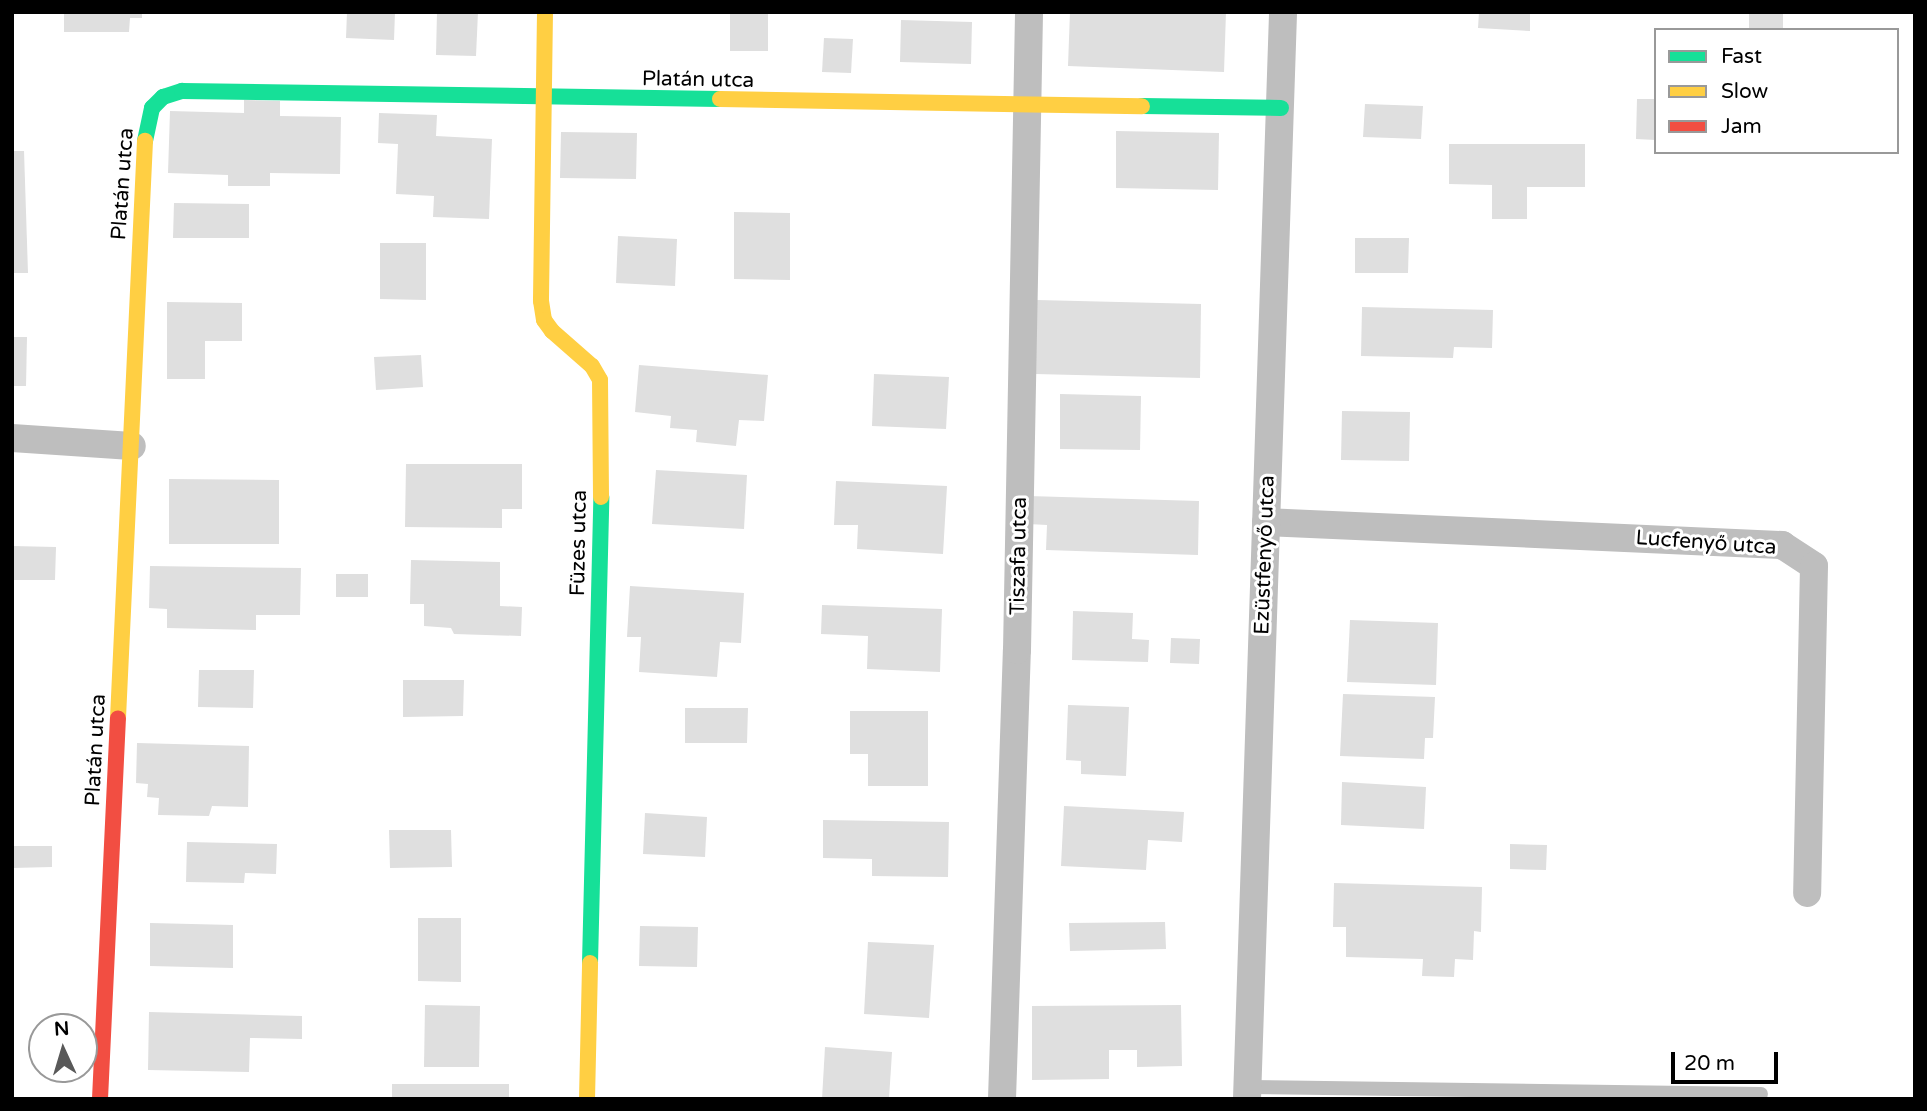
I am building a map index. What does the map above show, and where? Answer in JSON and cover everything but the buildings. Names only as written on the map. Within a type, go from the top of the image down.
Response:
[{"type":"street","name":"Füzes utca","points":[[545,12],[544,320],[592,366],[600,380],[603,403],[586,1099]]},
{"type":"street","name":"Tiszafa utca","points":[[1002,1099],[1017,650],[1025,104],[1029,12]]},
{"type":"street","name":"Ezüstfenyő utca","points":[[1247,1093],[1283,12]]},
{"type":"street","name":"Platán utca","points":[[100,1099],[145,130],[152,108],[163,97],[182,91],[544,99],[1281,108]]},
{"type":"street","points":[[12,438],[132,446]]},
{"type":"street","name":"Lucfenyő utca","points":[[1266,522],[1782,545],[1814,566],[1807,893]]},
{"type":"lane","points":[[1247,1093],[1761,1094]]},
{"type":"traffic: fast","points":[[145,141],[152,108],[163,97],[182,91],[720,99]]},
{"type":"traffic: fast","points":[[1142,106],[1281,108]]},
{"type":"traffic: fast","points":[[590,963],[601,497]]},
{"type":"traffic: slow","points":[[545,12],[541,301],[544,320],[552,331],[592,366],[600,380],[601,497]]},
{"type":"traffic: slow","points":[[720,99],[1142,106]]},
{"type":"traffic: slow","points":[[118,718],[145,141]]},
{"type":"traffic: slow","points":[[587,1099],[590,963]]},
{"type":"traffic: jam","points":[[100,1099],[118,718]]}]
